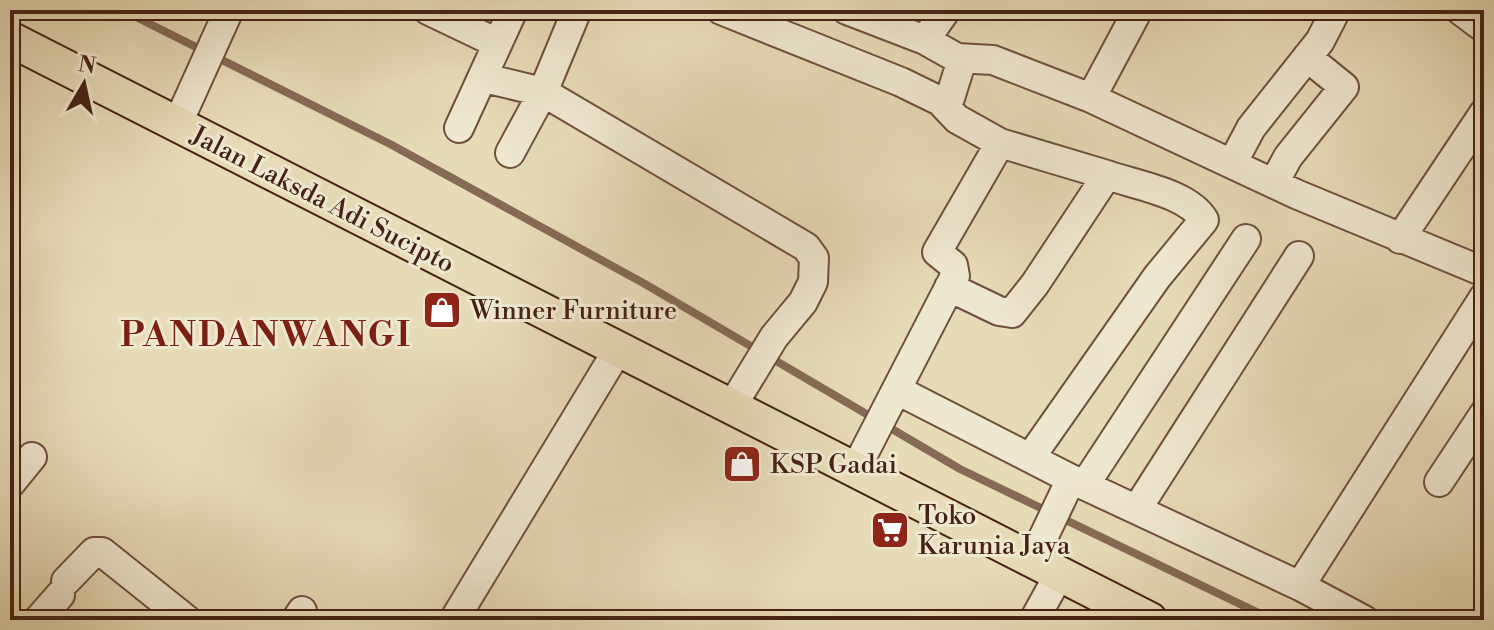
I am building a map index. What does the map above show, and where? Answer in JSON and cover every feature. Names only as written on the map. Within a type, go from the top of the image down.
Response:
[{"type":"main road","name":"Jalan Laksda Adi Sucipto","points":[[10,39],[619,348],[854,472],[1046,555],[1134,616]]},
{"type":"street","points":[[428,10],[497,43]]},
{"type":"street","points":[[459,128],[513,10]]},
{"type":"street","points":[[510,153],[543,92],[577,10]]},
{"type":"street","points":[[721,10],[940,101],[957,119],[1000,143],[1107,175],[1185,202],[1199,211],[1204,220],[1149,289],[1030,458]]},
{"type":"street","points":[[847,10],[925,40],[957,58],[993,60],[1091,98],[1400,239],[1484,272]]},
{"type":"street","points":[[925,40],[946,10]]},
{"type":"street","points":[[1091,98],[1138,10]]},
{"type":"street","points":[[1232,164],[1251,128],[1307,57],[1336,10]]},
{"type":"street","points":[[1460,10],[1484,28]]},
{"type":"street","points":[[177,125],[224,22]]},
{"type":"street","points":[[1274,183],[1288,157],[1344,87],[1307,57]]},
{"type":"street","points":[[940,101],[950,98],[960,66],[957,58]]},
{"type":"street","points":[[484,78],[543,92],[806,247],[814,258],[813,282],[803,302],[774,337],[732,406]]},
{"type":"street","points":[[1400,239],[1484,113]]},
{"type":"street","points":[[854,472],[956,271],[937,252],[1000,143]]},
{"type":"street","points":[[949,287],[999,311],[1012,313],[1035,284],[1107,175]]},
{"type":"street","points":[[1034,620],[1046,555],[1073,486],[1246,239]]},
{"type":"street","points":[[1137,509],[1299,256]]},
{"type":"street","points":[[1300,586],[1484,297]]},
{"type":"street","points":[[454,620],[619,348]]},
{"type":"street","points":[[894,396],[1030,458],[1073,486],[1137,509],[1300,586],[1348,617]]},
{"type":"street","points":[[1439,482],[1484,414]]},
{"type":"street","points":[[10,484],[32,457]]},
{"type":"street","points":[[38,620],[94,552],[102,552],[187,620]]},
{"type":"waterway","points":[[122,10],[390,144],[645,284],[960,469],[1273,620]]},
{"type":"place","name":"Winner Furniture","points":[[442,310]]},
{"type":"place","name":"KSP Gadai","points":[[742,464]]},
{"type":"place","name":"Toko Karunia Jaya","points":[[890,530]]},
{"type":"district","name":"PANDANWANGI","points":[[266,334]]}]
